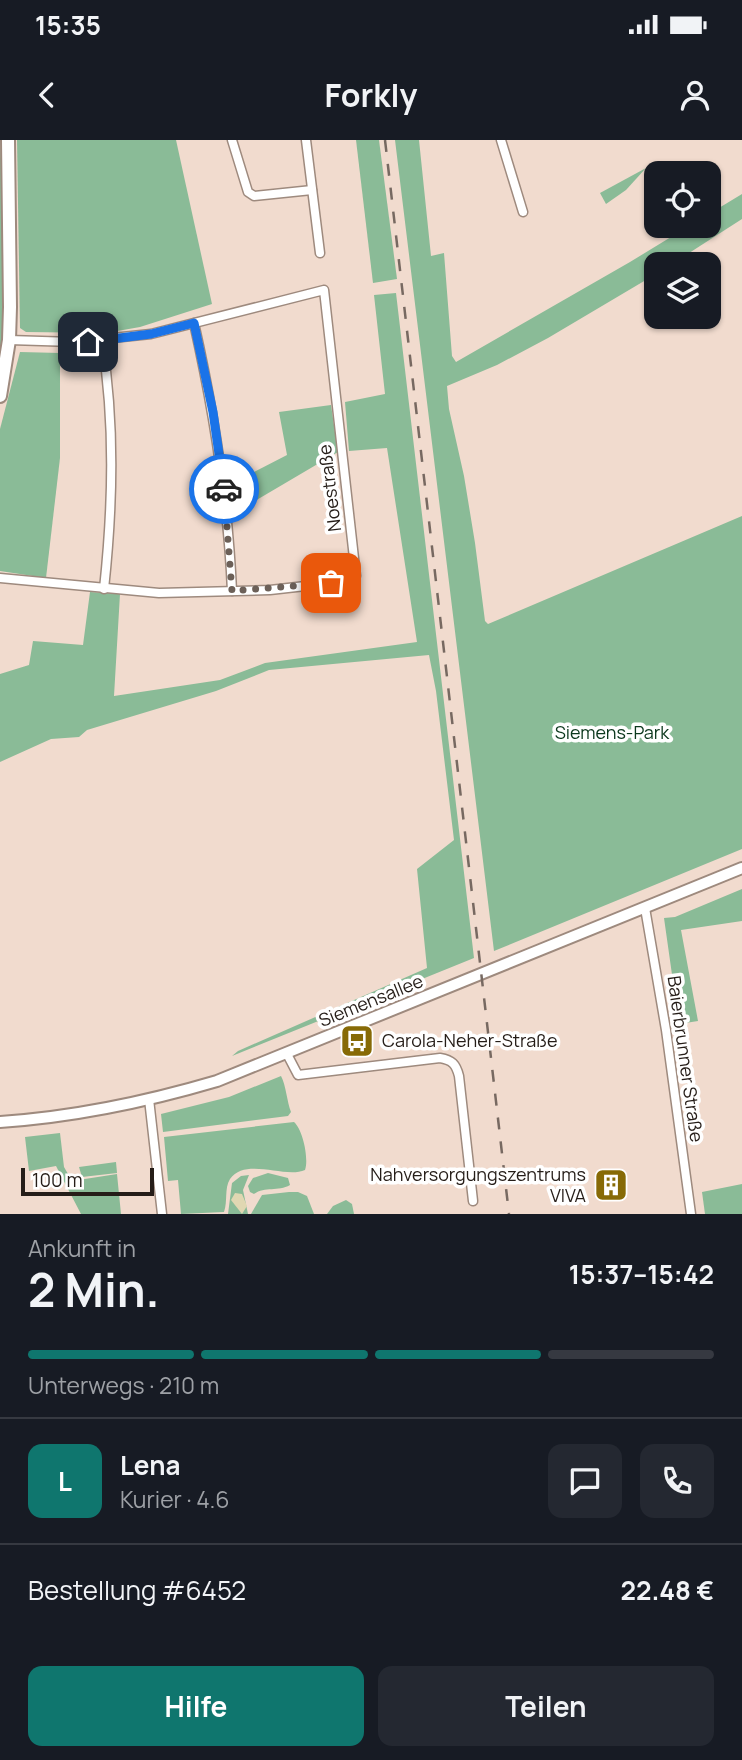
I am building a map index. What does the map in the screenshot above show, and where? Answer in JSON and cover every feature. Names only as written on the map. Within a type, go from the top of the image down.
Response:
[{"type":"main road","points":[[0,396],[9,340],[8,140]]},
{"type":"main road","name":"Siemensallee","points":[[0,1122],[52,1117],[149,1099],[217,1081],[742,868]]},
{"type":"street","points":[[232,140],[248,192],[254,196],[312,190]]},
{"type":"street","points":[[306,140],[320,253]]},
{"type":"street","points":[[501,140],[523,212]]},
{"type":"street","name":"Noestraße","points":[[0,579],[159,593],[270,590],[350,581],[356,576],[324,290],[194,323]]},
{"type":"street","points":[[9,340],[102,341],[151,334],[194,323],[213,412],[222,471],[232,591]]},
{"type":"street","points":[[102,341],[111,413],[113,468],[104,589]]},
{"type":"street","name":"Baierbrunner Straße","points":[[645,908],[666,1030],[691,1214]]},
{"type":"street","points":[[287,1054],[298,1075],[450,1059],[459,1076],[474,1201]]},
{"type":"street","points":[[149,1099],[162,1214]]},
{"type":"green space","points":[[0,140],[5,238],[4,335],[0,360]]},
{"type":"green space","points":[[17,140],[176,140],[212,304],[140,327],[106,333],[26,332],[20,328]]},
{"type":"green space","points":[[356,140],[379,140],[397,279],[373,283]]},
{"type":"green space","name":"Siemens-Park","points":[[395,140],[419,140],[431,256],[444,253],[452,356],[456,362],[644,253],[644,281],[548,338],[497,365],[447,386],[475,543],[485,621],[488,624],[742,516],[742,849],[494,951]]},
{"type":"green space","points":[[644,169],[626,190],[606,204],[600,193]]},
{"type":"green space","name":"Siemens-Park","points":[[742,194],[742,219],[721,232],[721,207]]},
{"type":"green space","name":"Siemens-Park","points":[[669,238],[712,238],[691,252],[646,252]]},
{"type":"green space","points":[[396,293],[474,958],[232,1056],[427,968],[417,869],[454,840],[436,691],[429,655],[269,670],[216,691],[87,730],[79,737],[51,739],[0,762],[0,674],[29,665],[33,641],[83,645],[90,592],[120,594],[114,696],[220,680],[265,663],[417,642],[387,448],[349,451],[345,402],[385,394],[374,295]]},
{"type":"green space","points":[[20,352],[60,353],[60,458],[46,578],[0,571],[0,429]]},
{"type":"green space","points":[[331,405],[338,452],[233,514],[229,485],[287,455],[279,412]]},
{"type":"green space","points":[[742,889],[742,921],[681,930],[698,1021],[679,1024],[664,918],[675,917]]},
{"type":"green space","points":[[281,1076],[291,1112],[288,1116],[163,1132],[161,1114],[229,1097]]},
{"type":"green space","points":[[294,1122],[304,1145],[305,1170],[287,1172],[255,1169],[237,1173],[230,1179],[227,1187],[224,1212],[181,1214],[178,1180],[168,1181],[164,1137]]},
{"type":"green space","points":[[60,1133],[64,1167],[72,1181],[117,1174],[121,1214],[81,1214],[56,1166],[29,1171],[25,1137]]},
{"type":"green space","points":[[116,1162],[117,1173],[82,1177],[79,1167]]},
{"type":"green space","points":[[268,1173],[288,1178],[290,1185],[254,1194],[250,1192],[248,1186],[253,1178]]},
{"type":"green space","points":[[249,1175],[243,1190],[248,1214],[228,1214],[232,1183],[241,1176]]},
{"type":"green space","points":[[742,1184],[742,1214],[705,1214],[702,1192]]},
{"type":"green space","points":[[289,1192],[307,1196],[314,1214],[251,1214],[262,1195]]},
{"type":"green space","points":[[346,1200],[352,1204],[354,1214],[327,1214],[333,1206]]},
{"type":"sand","points":[[235,1193],[242,1194],[247,1206],[242,1214],[231,1200]]},
{"type":"railway","points":[[385,140],[509,1214]]},
{"type":"way so far","points":[[224,489],[232,591],[331,583]]},
{"type":"place","name":"Carola-Neher-Straße","points":[[357,1041]]},
{"type":"place","name":"Nahversorgungszentrums VIVA","points":[[611,1185]]},
{"type":"route","points":[[88,342],[151,334],[194,323],[213,412],[224,489]]}]
